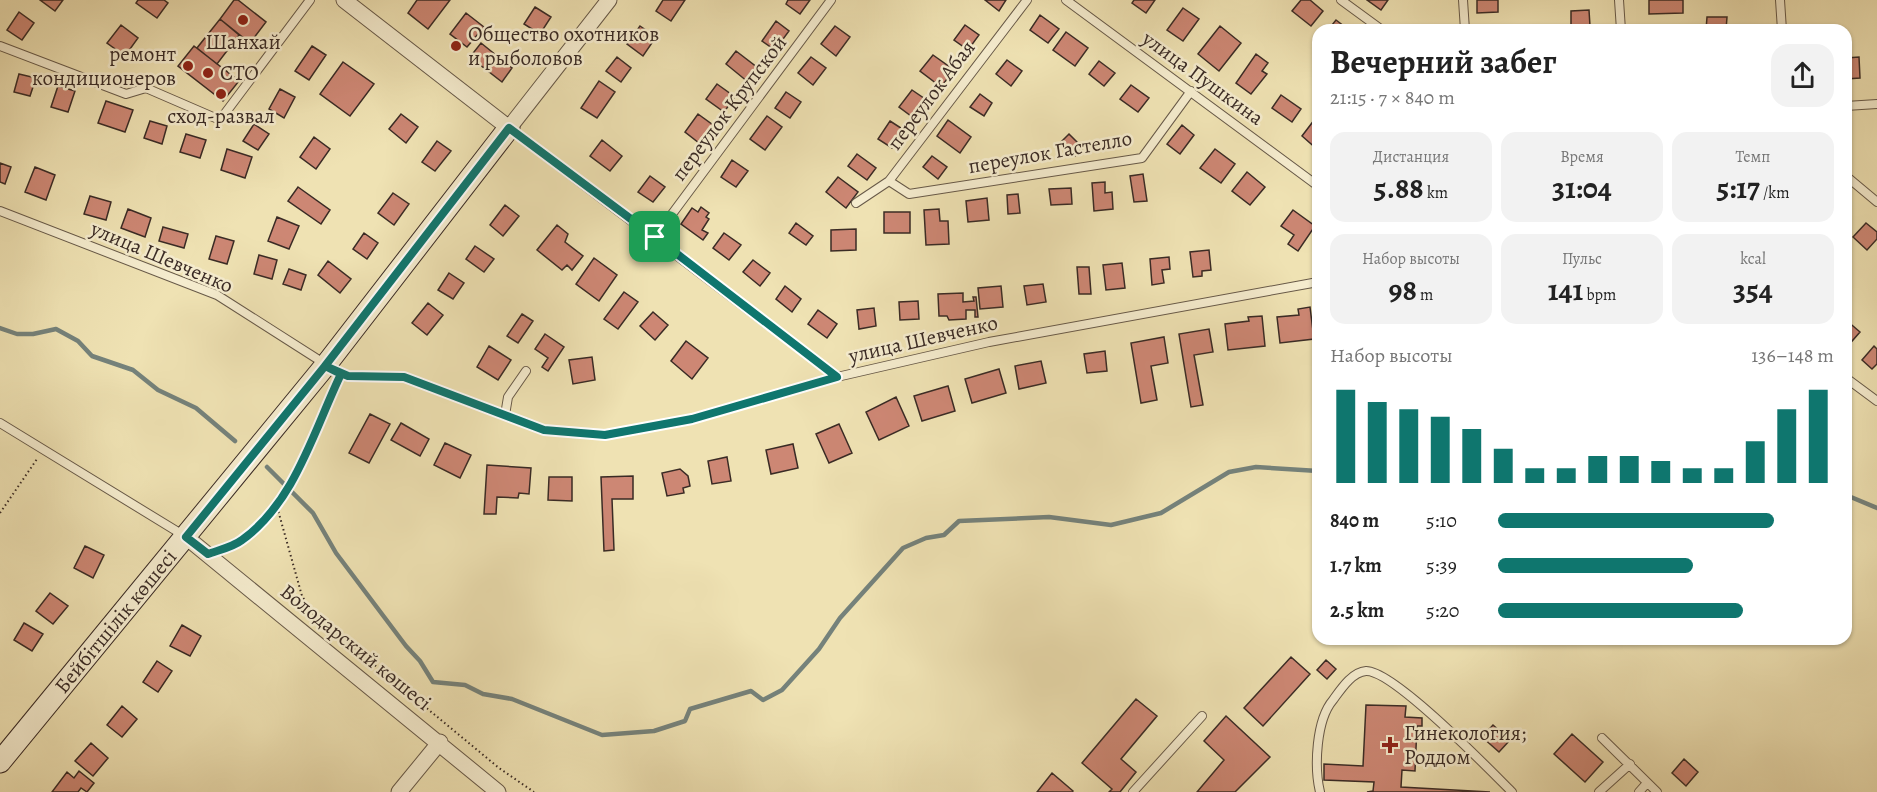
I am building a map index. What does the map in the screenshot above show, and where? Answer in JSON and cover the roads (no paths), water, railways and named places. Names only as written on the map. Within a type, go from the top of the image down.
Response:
[{"type":"street","points":[[344,0],[509,128]]},
{"type":"street","name":"Бейбітшілік көшесі","points":[[0,762],[186,537],[333,370],[509,128],[609,0]]},
{"type":"street","name":"Володарский көшесі","points":[[186,537],[440,742],[498,792]]},
{"type":"street","points":[[399,792],[440,742]]},
{"type":"lane","points":[[0,46],[126,94],[146,88],[220,120],[310,0]]},
{"type":"lane","name":"переулок Крупской","points":[[655,237],[831,0]]},
{"type":"lane","name":"переулок Абая","points":[[856,203],[889,181],[1026,0]]},
{"type":"lane","name":"улица Пушкина","points":[[1066,0],[1312,182]]},
{"type":"lane","points":[[1341,0],[1374,24]]},
{"type":"lane","points":[[1463,0],[1465,24]]},
{"type":"lane","points":[[1619,0],[1621,24]]},
{"type":"lane","points":[[1780,0],[1782,24]]},
{"type":"lane","name":"переулок Гастелло","points":[[889,181],[909,194],[1142,158],[1191,91]]},
{"type":"lane","points":[[1852,106],[1877,104]]},
{"type":"lane","points":[[509,128],[837,377]]},
{"type":"lane","points":[[1852,181],[1877,202]]},
{"type":"lane","name":"улица Шевченко","points":[[0,211],[217,295],[333,370],[404,377],[544,430],[605,435],[692,419],[837,377],[989,342],[1312,283]]},
{"type":"lane","points":[[505,416],[508,397],[526,371]]},
{"type":"lane","points":[[1852,382],[1877,401]]},
{"type":"lane","points":[[0,423],[186,537]]},
{"type":"lane","points":[[1320,792],[1319,737],[1324,712],[1353,676],[1364,671],[1385,676],[1457,739],[1512,792]]},
{"type":"lane","points":[[1134,792],[1202,716]]},
{"type":"lane","points":[[1602,738],[1657,792]]},
{"type":"lane","points":[[1599,792],[1630,764]]},
{"type":"lane","points":[[1639,792],[1647,783]]},
{"type":"waterway","points":[[0,328],[17,334],[33,334],[56,329],[78,341],[92,356],[133,370],[158,390],[196,408],[235,441]]},
{"type":"waterway","points":[[267,467],[313,513],[336,553],[406,646],[420,661],[433,682],[465,685],[483,694],[512,699],[602,735],[654,731],[685,721],[690,709],[751,691],[763,700],[782,690],[819,649],[840,618],[903,548],[926,538],[944,535],[959,521],[1049,517],[1111,525],[1161,513],[1229,472],[1256,467],[1312,471]]},
{"type":"waterway","points":[[1852,498],[1877,508]]},
{"type":"place","name":"Шанхай","points":[[243,20]]},
{"type":"place","name":"Общество охотников и рыболовов","points":[[456,46]]},
{"type":"place","name":"ремонт кондиционеров","points":[[188,66]]},
{"type":"place","name":"СТО","points":[[208,73]]},
{"type":"place","name":"сход-развал","points":[[221,94]]},
{"type":"place","name":"Гинекология; Роддом","points":[[1390,745]]}]
